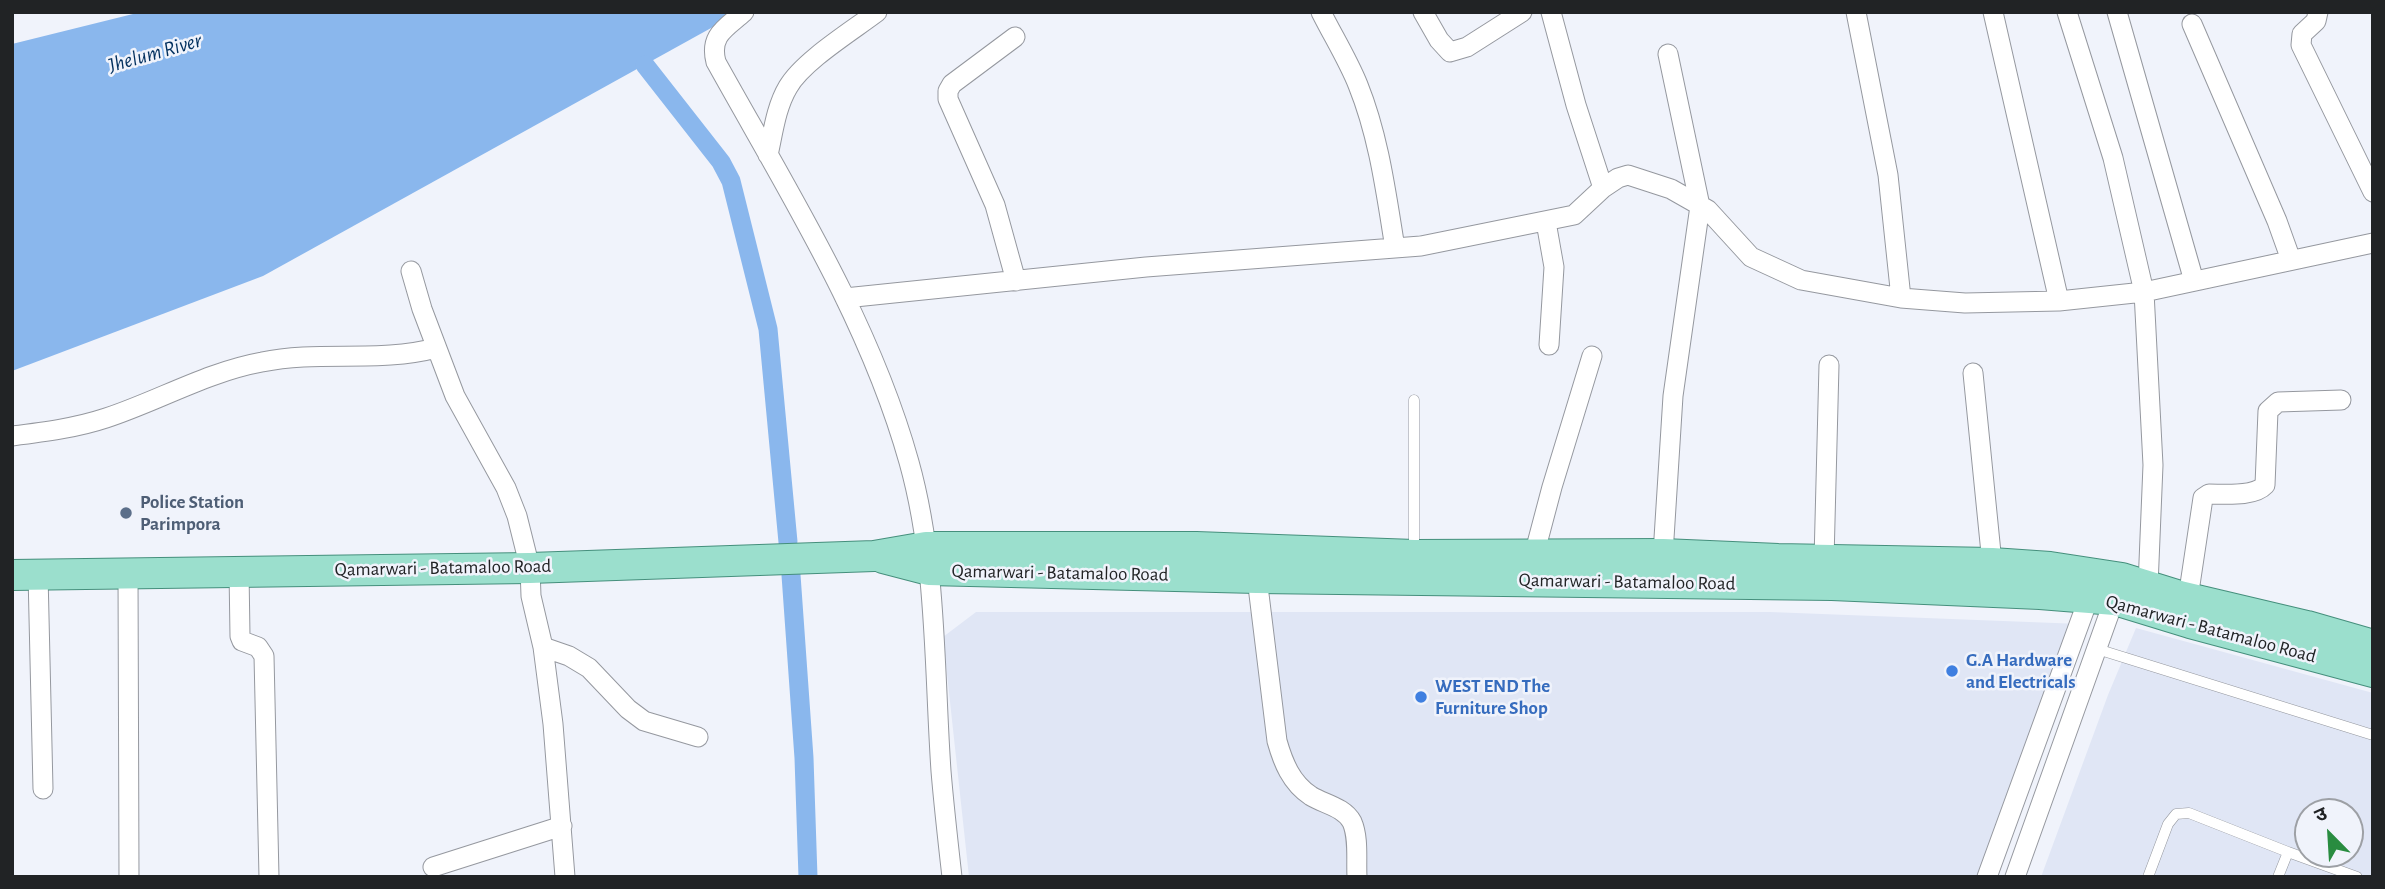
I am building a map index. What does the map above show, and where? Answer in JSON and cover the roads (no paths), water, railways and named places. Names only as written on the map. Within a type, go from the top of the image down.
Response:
[{"type":"main road","name":"Qamarwari - Batamaloo Road","points":[[927,558],[1196,547],[1414,555],[1663,554],[2050,567],[2114,587],[2190,623],[2373,672]]},
{"type":"main road","name":"Qamarwari - Batamaloo Road","points":[[25,575],[530,568],[874,556],[1256,578],[1818,585],[2040,594],[2114,587],[2188,598],[2307,626],[2373,645]]},
{"type":"street","points":[[744,12],[717,36],[712,48],[716,62],[845,298],[887,396],[909,463],[927,558],[941,773],[952,877]]},
{"type":"street","points":[[768,155],[781,102],[788,86],[800,71],[877,12]]},
{"type":"street","points":[[1321,12],[1357,83],[1375,138],[1383,169],[1395,248]]},
{"type":"street","points":[[1423,12],[1439,40],[1450,52],[1467,47],[1522,12]]},
{"type":"street","points":[[1551,12],[1576,105],[1603,188]]},
{"type":"street","points":[[1856,12],[1888,175],[1901,298]]},
{"type":"street","points":[[1993,12],[2059,301]]},
{"type":"street","points":[[2015,877],[2097,649],[2153,465],[2144,292],[2113,158],[2067,12]]},
{"type":"street","points":[[2117,12],[2194,281]]},
{"type":"street","points":[[2318,12],[2316,21],[2302,34],[2301,46],[2373,192]]},
{"type":"street","points":[[2192,24],[2277,221],[2291,260]]},
{"type":"street","points":[[1015,37],[952,84],[948,99],[995,205],[1016,281]]},
{"type":"street","points":[[1663,554],[1673,396],[1700,206],[1668,54]]},
{"type":"street","points":[[845,298],[1146,267],[1421,246],[1574,215],[1618,178],[1633,176],[1671,189],[1700,206],[1717,220],[1751,257],[1801,280],[1901,298],[1965,303],[2059,301],[2144,292],[2373,243]]},
{"type":"street","points":[[1546,222],[1554,267],[1549,345]]},
{"type":"street","points":[[411,271],[436,348],[456,396],[506,488],[517,516],[530,568],[531,596],[543,647],[565,877]]},
{"type":"street","points":[[12,436],[57,430],[105,418],[222,372],[260,362],[311,355],[398,356],[436,348]]},
{"type":"street","points":[[1534,555],[1592,356]]},
{"type":"street","points":[[1824,560],[1829,365]]},
{"type":"street","points":[[1973,373],[1992,563]]},
{"type":"street","points":[[2188,598],[2203,498],[2209,494],[2254,492],[2263,488],[2268,411],[2271,407],[2278,402],[2341,400]]},
{"type":"street","points":[[239,571],[240,636],[242,641],[258,647],[264,656],[269,877]]},
{"type":"street","points":[[128,572],[128,877]]},
{"type":"street","points":[[25,575],[43,789]]},
{"type":"street","points":[[1256,578],[1277,741],[1283,762],[1294,781],[1309,795],[1341,810],[1351,821],[1356,837],[1357,877]]},
{"type":"street","points":[[1987,877],[2114,587]]},
{"type":"street","points":[[543,647],[569,656],[589,668],[628,709],[644,721],[698,737]]},
{"type":"street","points":[[433,867],[562,826]]},
{"type":"lane","points":[[1414,400],[1414,555]]},
{"type":"lane","points":[[2097,649],[2373,736]]},
{"type":"lane","points":[[2148,877],[2168,824],[2176,814],[2189,813],[2357,877]]},
{"type":"lane","points":[[2278,877],[2287,852]]},
{"type":"water","name":"Jhelum River","points":[[141,12],[740,12],[263,276],[12,371],[12,44]]},
{"type":"waterway","points":[[645,65],[721,162],[731,181],[768,329],[788,542]]},
{"type":"waterway","points":[[791,575],[804,758],[808,877]]},
{"type":"place","name":"Police Station Parimpora","points":[[126,513]]},
{"type":"place","name":"G.A Hardware and Electricals","points":[[1952,671]]},
{"type":"place","name":"WEST END The Furniture Shop","points":[[1421,697]]}]
